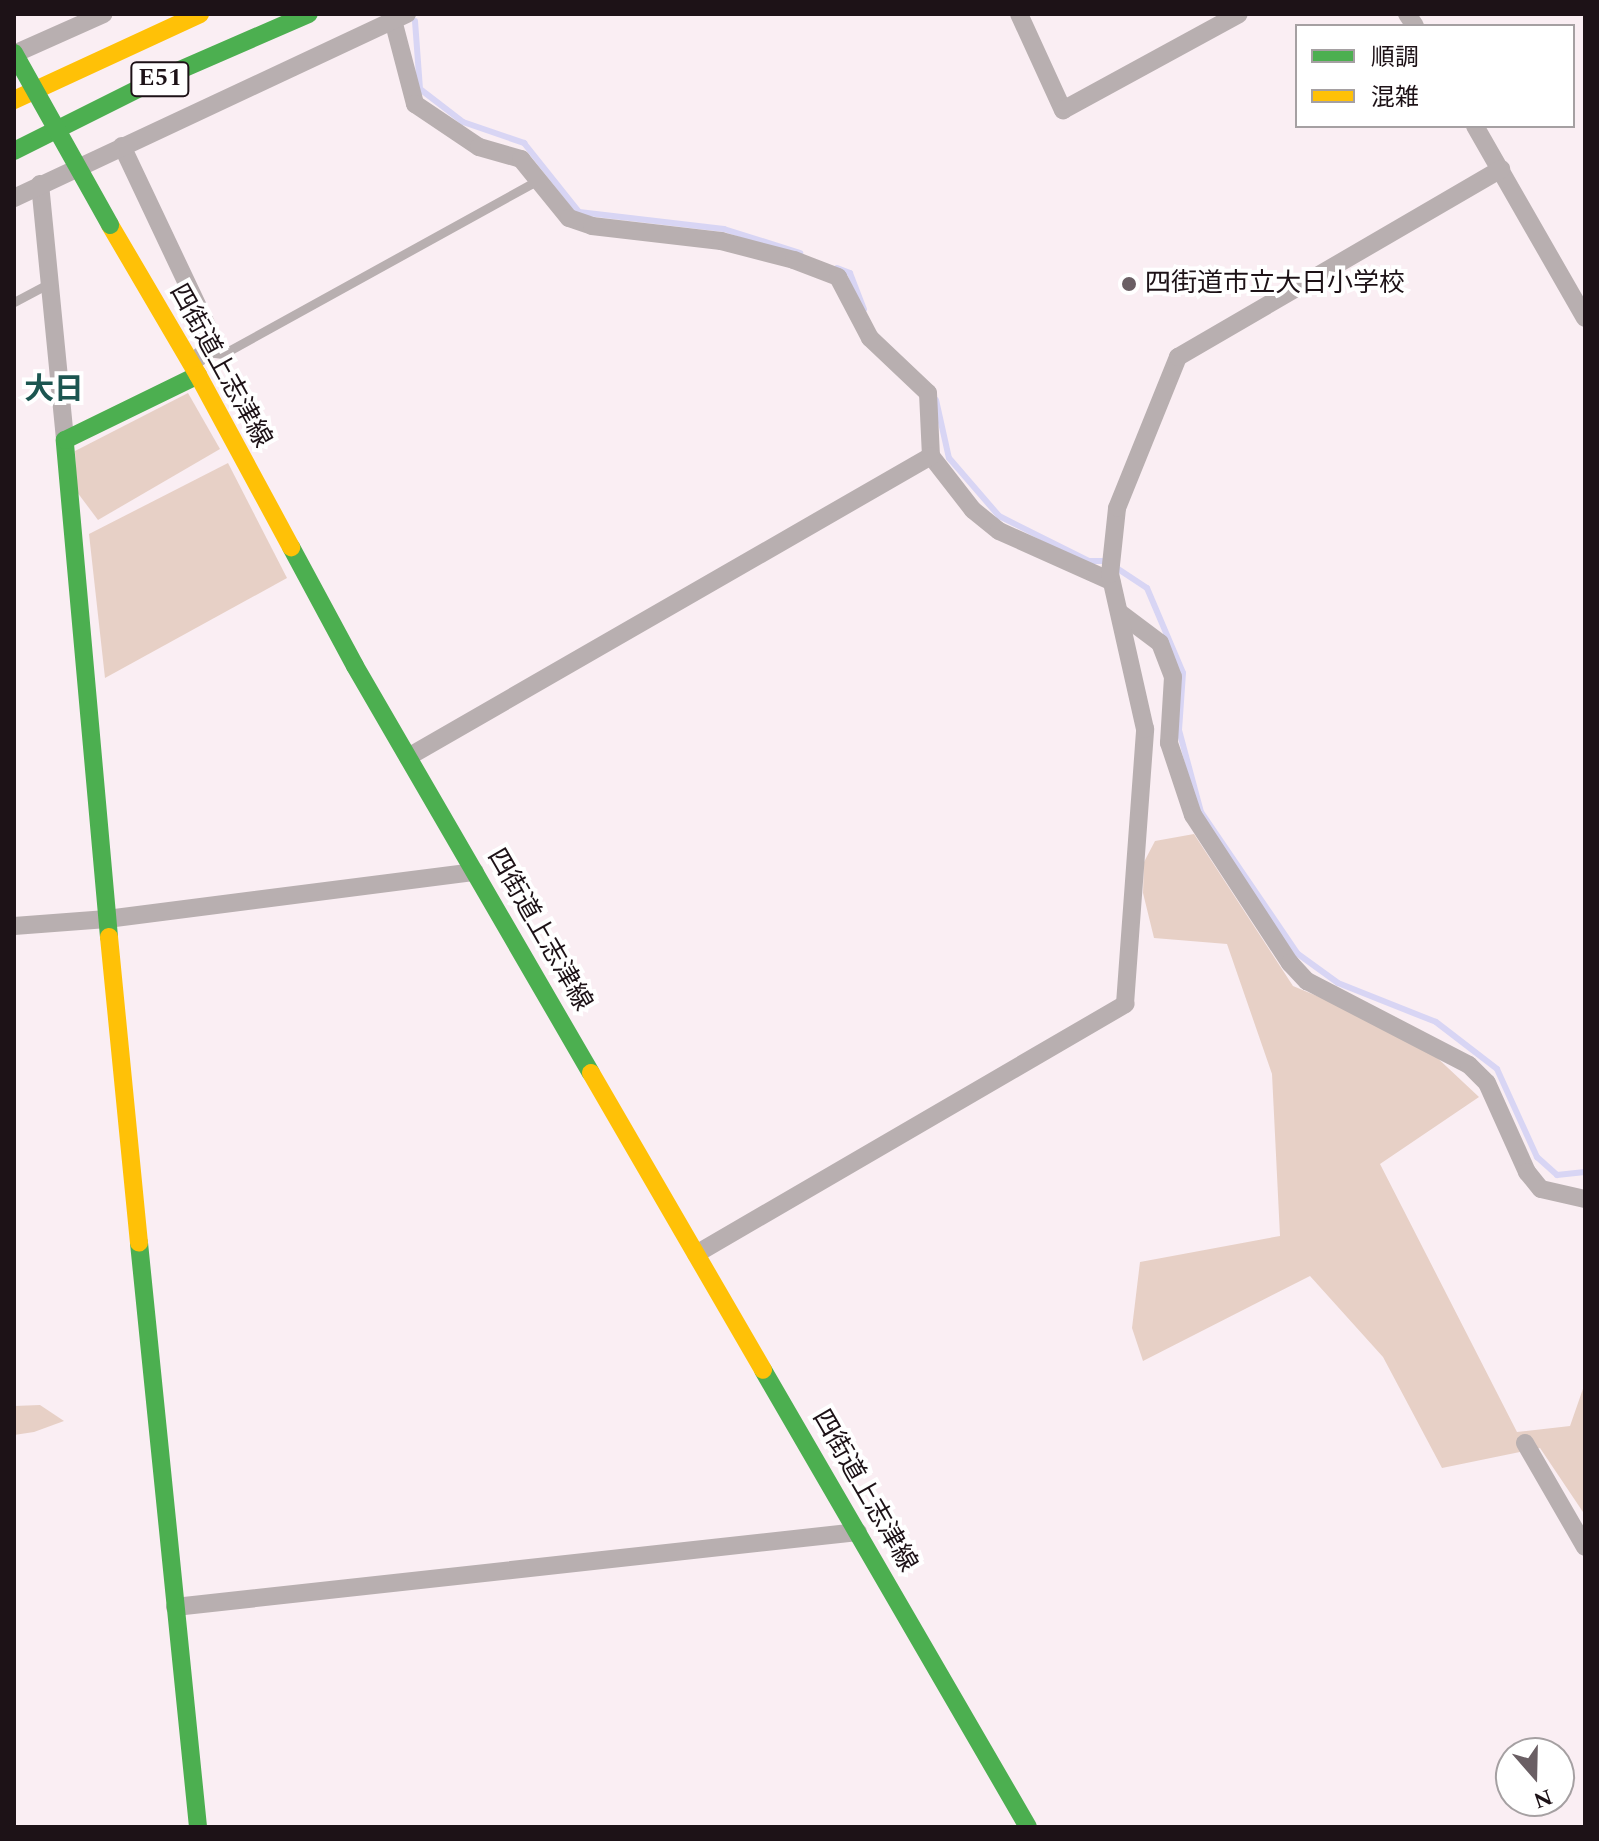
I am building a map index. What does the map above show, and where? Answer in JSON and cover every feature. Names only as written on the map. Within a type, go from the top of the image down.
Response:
[{"type":"main road","name":"E51","points":[[14,100],[200,14]]},
{"type":"main road","name":"E51","points":[[14,151],[150,83],[309,14]]},
{"type":"main road","name":"四街道上志津線","points":[[14,54],[110,225],[199,363],[321,606],[1028,1827]]},
{"type":"main road","points":[[198,1827],[107,919],[65,440],[199,363]]},
{"type":"street","points":[[14,54],[104,14]]},
{"type":"street","points":[[1019,14],[1063,110],[1239,14]]},
{"type":"street","points":[[14,198],[400,17],[415,104],[479,147],[521,159],[569,218],[592,226],[721,241],[794,260],[838,277],[870,338],[928,393],[931,456],[973,510],[999,531],[1110,578]]},
{"type":"street","points":[[1476,128],[1585,318]]},
{"type":"street","points":[[122,146],[208,328],[199,363]]},
{"type":"street","points":[[696,1254],[1125,1004],[1145,729],[1110,578],[1117,508],[1178,357],[1501,169]]},
{"type":"street","points":[[40,184],[52,281],[65,440]]},
{"type":"street","points":[[408,757],[931,456]]},
{"type":"street","points":[[1120,613],[1160,643],[1173,677],[1169,743],[1193,815],[1290,963],[1307,981],[1469,1065],[1487,1083],[1527,1172],[1541,1189],[1585,1199]]},
{"type":"street","points":[[14,926],[107,919],[475,872]]},
{"type":"street","points":[[1525,1443],[1585,1547]]},
{"type":"street","points":[[175,1607],[858,1532]]},
{"type":"lane","points":[[199,363],[223,354],[536,181]]},
{"type":"lane","points":[[14,302],[52,281]]},
{"type":"shaded area","points":[[188,393],[220,449],[98,520],[77,492],[75,451]]},
{"type":"shaded area","points":[[228,463],[287,578],[105,678],[89,534]]},
{"type":"shaded area","points":[[1194,834],[1293,986],[1415,1037],[1479,1097],[1380,1164],[1517,1432],[1570,1426],[1585,1383],[1585,1515],[1540,1448],[1442,1468],[1383,1357],[1310,1276],[1143,1361],[1132,1328],[1140,1262],[1280,1236],[1272,1074],[1227,944],[1154,938],[1143,893],[1144,862],[1155,841]]},
{"type":"shaded area","points":[[40,1405],[64,1421],[34,1432],[14,1435],[14,1406]]},
{"type":"waterway","points":[[415,21],[420,89],[463,122],[524,143],[579,212],[724,229],[800,253]]},
{"type":"waterway","points":[[837,268],[850,273],[864,309]]},
{"type":"waterway","points":[[936,400],[949,458],[999,516],[1089,561],[1106,561],[1147,588],[1183,673],[1179,730],[1201,812],[1298,954],[1338,983],[1436,1022],[1497,1069],[1537,1157],[1557,1175],[1585,1172]]},
{"type":"traffic: fast","points":[[14,151],[150,83],[309,14]]},
{"type":"traffic: fast","points":[[14,53],[110,225]]},
{"type":"traffic: fast","points":[[109,937],[65,440],[198,375]]},
{"type":"traffic: fast","points":[[291,547],[355,666],[591,1073]]},
{"type":"traffic: fast","points":[[139,1243],[198,1827]]},
{"type":"traffic: fast","points":[[763,1370],[1028,1827]]},
{"type":"traffic: slow","points":[[14,100],[200,14]]},
{"type":"traffic: slow","points":[[110,225],[198,375],[291,547]]},
{"type":"traffic: slow","points":[[109,937],[139,1243]]},
{"type":"traffic: slow","points":[[591,1073],[763,1370]]},
{"type":"place","name":"四街道市立大日小学校","points":[[1129,284]]},
{"type":"district","name":"大日","points":[[54,390]]}]
